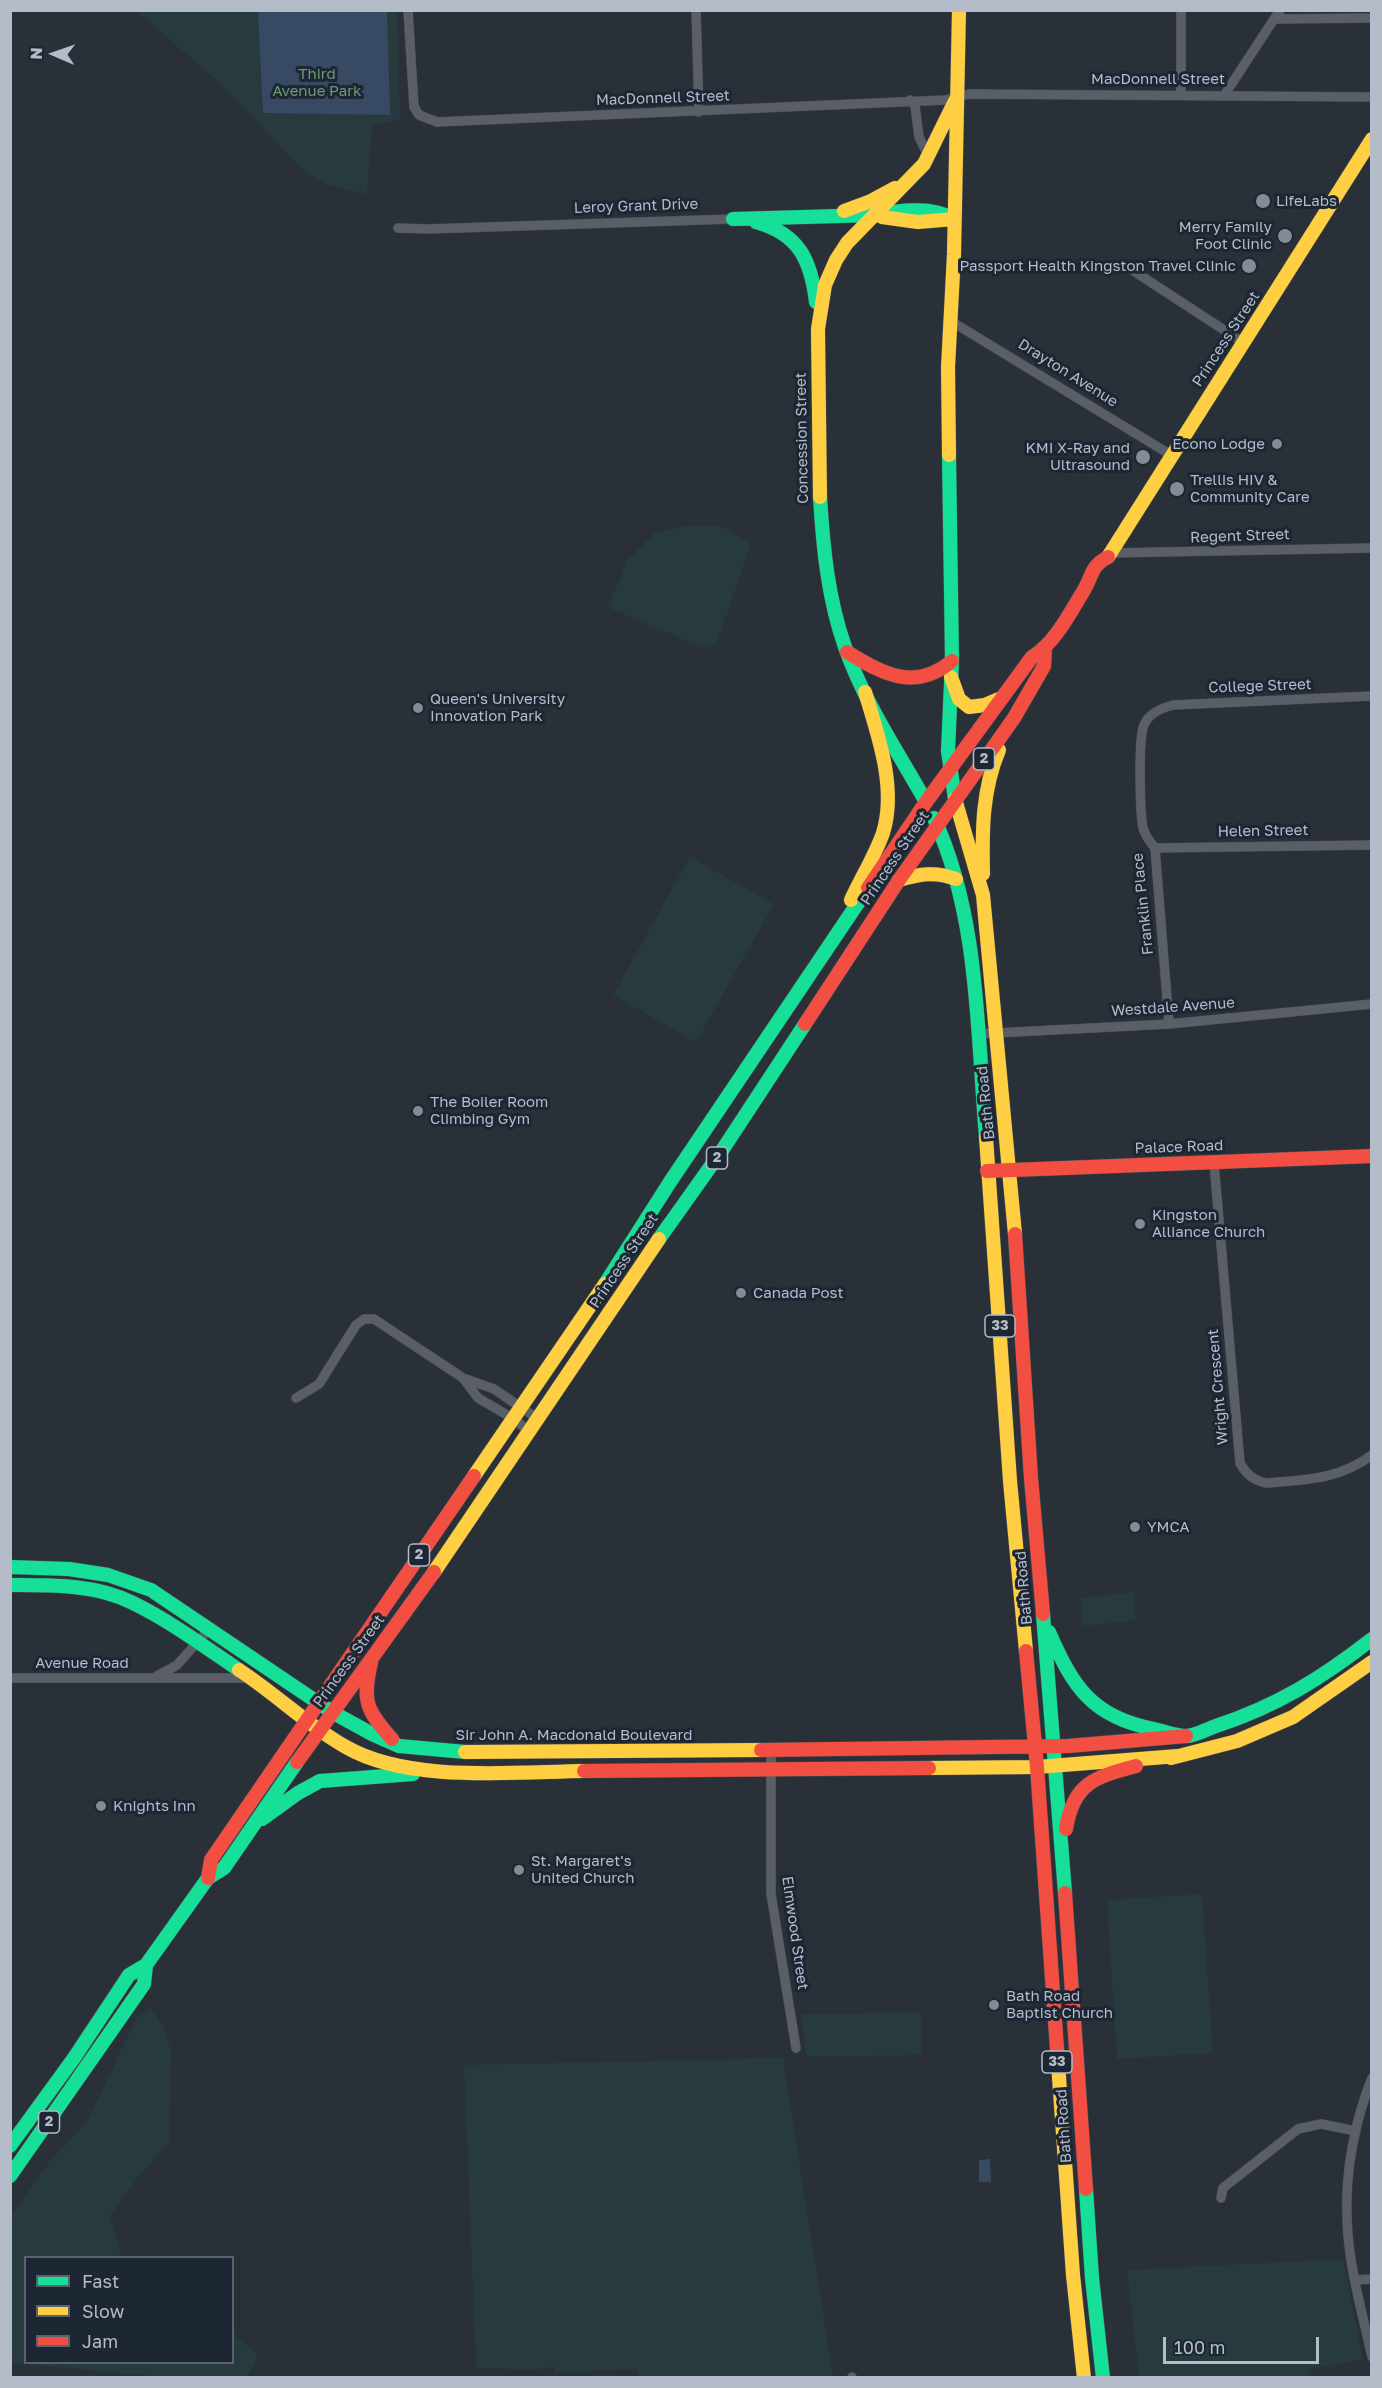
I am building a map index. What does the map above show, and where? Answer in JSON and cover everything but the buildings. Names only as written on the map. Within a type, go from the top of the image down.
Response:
[{"type":"main road","name":"Concession Street","points":[[955,799],[948,751],[952,661],[948,423],[959,10]]},
{"type":"main road","name":"Concession Street","points":[[926,802],[865,692],[847,652],[836,616],[825,561],[819,506],[818,322],[830,269],[847,243],[912,178],[929,157],[958,96]]},
{"type":"main road","name":"Princess Street","points":[[208,1878],[211,1860],[584,1317],[660,1199],[926,802],[1032,657],[1045,649],[1086,587],[1097,582],[1105,570],[1109,555],[1171,454],[1244,343],[1371,139]]},
{"type":"main road","points":[[821,217],[857,207],[883,196],[912,178]]},
{"type":"main road","name":"Leroy Grant Drive","points":[[733,219],[875,215],[896,220],[939,223],[954,219]]},
{"type":"main road","points":[[733,219],[760,223],[776,230],[801,247],[812,271],[818,322]]},
{"type":"main road","name":"Princess Street","points":[[10,2146],[74,2058],[129,1975],[146,1965],[208,1878],[224,1868],[332,1712],[434,1572],[656,1243],[723,1149],[899,880],[1014,718],[1044,666],[1045,649]]},
{"type":"main road","points":[[847,652],[874,669],[896,677],[933,676],[945,669],[952,661]]},
{"type":"main road","points":[[951,677],[959,699],[969,707],[986,705],[1002,697]]},
{"type":"main road","points":[[827,948],[879,841],[887,812],[883,753],[865,692]]},
{"type":"main road","points":[[983,894],[982,831],[988,777],[1014,718]]},
{"type":"main road","name":"Bath Road","points":[[955,799],[983,894],[1009,1170],[1020,1289],[1031,1478],[1054,1746],[1092,2278],[1103,2378]]},
{"type":"main road","name":"Bath Road","points":[[926,802],[944,840],[956,879],[970,949],[1010,1481],[1037,1767],[1071,2252],[1084,2378]]},
{"type":"main road","points":[[899,880],[931,871],[956,879]]},
{"type":"main road","name":"Palace Road","points":[[987,1171],[1371,1156]]},
{"type":"main road","name":"Sir John A. Macdonald Boulevard","points":[[10,1567],[69,1569],[108,1575],[151,1590],[332,1712],[399,1746],[468,1752],[1068,1746],[1186,1736],[1235,1720],[1283,1700],[1340,1664],[1371,1639]]},
{"type":"main road","points":[[10,1585],[62,1585],[101,1592],[132,1602],[252,1678],[307,1721],[347,1748],[378,1761],[402,1767],[462,1772]]},
{"type":"main road","points":[[1044,1622],[1062,1662],[1085,1696],[1110,1715],[1128,1722],[1186,1736]]},
{"type":"main road","points":[[373,1655],[363,1694],[370,1716],[399,1746]]},
{"type":"main road","points":[[1062,1877],[1067,1815],[1077,1792],[1090,1780],[1238,1741],[1293,1717],[1371,1662]]},
{"type":"main road","points":[[253,1826],[298,1793],[320,1781],[462,1772],[1055,1767],[1178,1756]]},
{"type":"main road","name":"Princess Street","points":[[10,2176],[144,1984],[146,1965]]},
{"type":"main road","points":[[74,2058],[88,2067]]},
{"type":"street","name":"MacDonnell Street","points":[[408,10],[414,107],[419,115],[437,122],[946,100],[969,94],[1225,94],[1371,97]]},
{"type":"street","points":[[696,10],[699,112]]},
{"type":"street","points":[[1181,10],[1181,94]]},
{"type":"street","points":[[1225,94],[1280,10]]},
{"type":"street","points":[[1275,19],[1371,18]]},
{"type":"street","points":[[910,100],[915,106],[919,136],[929,157]]},
{"type":"street","name":"Leroy Grant Drive","points":[[398,228],[733,219]]},
{"type":"street","points":[[1129,268],[1244,343]]},
{"type":"street","name":"Drayton Avenue","points":[[949,320],[1171,454]]},
{"type":"street","name":"Regent Street","points":[[1109,555],[1371,548]]},
{"type":"street","name":"College Street","points":[[1152,714],[1173,705],[1371,696]]},
{"type":"street","name":"Franklin Place","points":[[1152,714],[1141,732],[1143,823],[1147,836],[1155,848],[1169,1024]]},
{"type":"street","name":"Helen Street","points":[[1155,848],[1371,845]]},
{"type":"street","name":"Westdale Avenue","points":[[977,1034],[1169,1024],[1371,1004]]},
{"type":"street","name":"Wright Crescent","points":[[1214,1163],[1240,1463],[1251,1476],[1266,1483],[1330,1476],[1344,1472],[1371,1455]]},
{"type":"street","points":[[296,1398],[319,1384],[356,1324],[364,1319],[374,1319],[463,1378],[494,1389],[518,1414],[530,1432]]},
{"type":"street","points":[[463,1378],[478,1398],[518,1414],[538,1419]]},
{"type":"street","points":[[154,1678],[177,1665],[208,1629]]},
{"type":"street","name":"Avenue Road","points":[[10,1678],[252,1678]]},
{"type":"street","name":"Elmwood Street","points":[[771,1750],[771,1894],[796,2048]]},
{"type":"street","points":[[1371,2078],[1356,2131],[1349,2172],[1347,2217],[1355,2280],[1371,2357]]},
{"type":"street","points":[[1221,2198],[1223,2188],[1298,2129],[1321,2124],[1356,2131]]},
{"type":"street","points":[[1355,2280],[1371,2279]]},
{"type":"green space","name":"Third Avenue Park","points":[[137,11],[397,11],[400,120],[372,126],[367,194],[325,184],[304,171],[224,87]]},
{"type":"green space","points":[[689,525],[720,526],[751,543],[717,643],[704,648],[607,607],[629,559],[655,533]]},
{"type":"green space","points":[[690,857],[774,904],[696,1042],[613,995]]},
{"type":"green space","points":[[1133,1592],[1136,1620],[1083,1626],[1080,1598]]},
{"type":"green space","points":[[1202,1894],[1213,2053],[1117,2059],[1107,1900]]},
{"type":"green space","points":[[151,2008],[163,2027],[171,2050],[169,2142],[136,2180],[110,2216],[123,2256],[24,2256],[24,2364],[234,2364],[234,2335],[258,2355],[247,2377],[163,2377],[13,2363],[11,2358],[11,2216],[50,2161],[87,2122],[137,2017]]},
{"type":"green space","points":[[921,2012],[922,2055],[807,2057],[801,2014]]},
{"type":"green space","points":[[783,2058],[833,2377],[639,2378],[637,2369],[554,2373],[555,2366],[537,2370],[476,2368],[464,2065]]},
{"type":"green space","points":[[1343,2259],[1363,2359],[1308,2370],[1310,2377],[1139,2377],[1127,2270]]},
{"type":"water","points":[[258,11],[387,11],[390,115],[263,113]]},
{"type":"water","points":[[990,2159],[991,2182],[979,2182],[979,2160]]},
{"type":"traffic: fast","points":[[733,219],[875,215],[916,210],[936,212],[954,219]]},
{"type":"traffic: fast","points":[[756,222],[783,234],[800,251],[811,273],[816,302]]},
{"type":"traffic: fast","points":[[949,455],[952,661],[948,751],[955,799]]},
{"type":"traffic: fast","points":[[820,497],[827,573],[834,610],[845,647],[872,707],[926,802]]},
{"type":"traffic: fast","points":[[934,818],[949,855],[968,934],[977,1015],[986,1137]]},
{"type":"traffic: fast","points":[[605,1284],[670,1182],[868,888]]},
{"type":"traffic: fast","points":[[659,1239],[723,1149],[805,1024]]},
{"type":"traffic: fast","points":[[10,1567],[69,1569],[108,1575],[151,1590],[332,1712],[372,1734],[399,1746],[465,1752]]},
{"type":"traffic: fast","points":[[10,1585],[73,1587],[119,1597],[160,1618],[239,1670]]},
{"type":"traffic: fast","points":[[1043,1614],[1065,1893]]},
{"type":"traffic: fast","points":[[1049,1632],[1076,1684],[1100,1708],[1133,1724],[1186,1736],[1197,1734],[1279,1700],[1317,1678],[1372,1639]]},
{"type":"traffic: fast","points":[[10,2146],[74,2058],[129,1975],[146,1965],[208,1878],[224,1868],[297,1762]]},
{"type":"traffic: fast","points":[[262,1819],[298,1793],[320,1781],[413,1774]]},
{"type":"traffic: fast","points":[[10,2176],[144,1984],[146,1965]]},
{"type":"traffic: fast","points":[[1086,2189],[1092,2278],[1103,2378]]},
{"type":"traffic: slow","points":[[949,455],[948,367],[954,254],[959,10]]},
{"type":"traffic: slow","points":[[820,497],[818,329],[825,285],[836,260],[847,243],[924,164],[955,101]]},
{"type":"traffic: slow","points":[[1108,557],[1372,139]]},
{"type":"traffic: slow","points":[[844,211],[871,201],[895,188]]},
{"type":"traffic: slow","points":[[882,217],[918,222],[954,219]]},
{"type":"traffic: slow","points":[[951,677],[959,699],[969,707],[985,705],[999,699]]},
{"type":"traffic: slow","points":[[851,900],[880,842],[887,816],[888,798],[884,762],[865,692]]},
{"type":"traffic: slow","points":[[983,874],[983,826],[986,795],[999,750]]},
{"type":"traffic: slow","points":[[955,799],[983,895],[1015,1234]]},
{"type":"traffic: slow","points":[[899,880],[928,874],[956,879]]},
{"type":"traffic: slow","points":[[986,1137],[1010,1481],[1026,1651]]},
{"type":"traffic: slow","points":[[434,1572],[659,1239]]},
{"type":"traffic: slow","points":[[474,1476],[605,1284]]},
{"type":"traffic: slow","points":[[1171,1758],[1237,1741],[1293,1717],[1372,1662]]},
{"type":"traffic: slow","points":[[239,1670],[332,1739],[371,1758],[430,1771],[462,1773],[584,1771]]},
{"type":"traffic: slow","points":[[465,1752],[761,1750]]},
{"type":"traffic: slow","points":[[929,1768],[1037,1767],[1178,1756]]},
{"type":"traffic: slow","points":[[1058,2063],[1073,2275],[1084,2378]]},
{"type":"traffic: jam","points":[[868,888],[926,802],[1032,657],[1048,644],[1061,627],[1095,568],[1108,557]]},
{"type":"traffic: jam","points":[[805,1024],[899,880],[1014,718],[1044,666],[1045,649]]},
{"type":"traffic: jam","points":[[847,652],[886,673],[912,678],[925,676],[952,661]]},
{"type":"traffic: jam","points":[[987,1171],[1372,1156]]},
{"type":"traffic: jam","points":[[1015,1234],[1031,1478],[1043,1614]]},
{"type":"traffic: jam","points":[[208,1878],[211,1860],[474,1476]]},
{"type":"traffic: jam","points":[[297,1762],[434,1572]]},
{"type":"traffic: jam","points":[[1026,1651],[1037,1767],[1058,2063]]},
{"type":"traffic: jam","points":[[371,1663],[367,1687],[368,1704],[376,1720],[392,1739]]},
{"type":"traffic: jam","points":[[761,1750],[1068,1746],[1186,1736]]},
{"type":"traffic: jam","points":[[1066,1829],[1074,1801],[1088,1784],[1109,1774],[1136,1766]]},
{"type":"traffic: jam","points":[[584,1771],[929,1768]]},
{"type":"traffic: jam","points":[[1065,1893],[1086,2189]]},
{"type":"place","name":"LifeLabs","points":[[1263,201]]},
{"type":"place","name":"Merry Family Foot Clinic","points":[[1285,236]]},
{"type":"place","name":"Passport Health Kingston Travel Clinic","points":[[1249,266]]},
{"type":"place","name":"Econo Lodge","points":[[1277,444]]},
{"type":"place","name":"KMI X-Ray and Ultrasound","points":[[1143,457]]},
{"type":"place","name":"Trellis HIV & Community Care","points":[[1177,489]]},
{"type":"place","name":"Queen's University Innovation Park","points":[[418,708]]},
{"type":"place","name":"The Boiler Room Climbing Gym","points":[[418,1111]]},
{"type":"place","name":"Kingston Alliance Church","points":[[1140,1224]]},
{"type":"place","name":"Canada Post","points":[[741,1293]]},
{"type":"place","name":"YMCA","points":[[1135,1527]]},
{"type":"place","name":"Knights Inn","points":[[101,1806]]},
{"type":"place","name":"St. Margaret's United Church","points":[[519,1870]]},
{"type":"place","name":"Bath Road Baptist Church","points":[[994,2005]]}]
